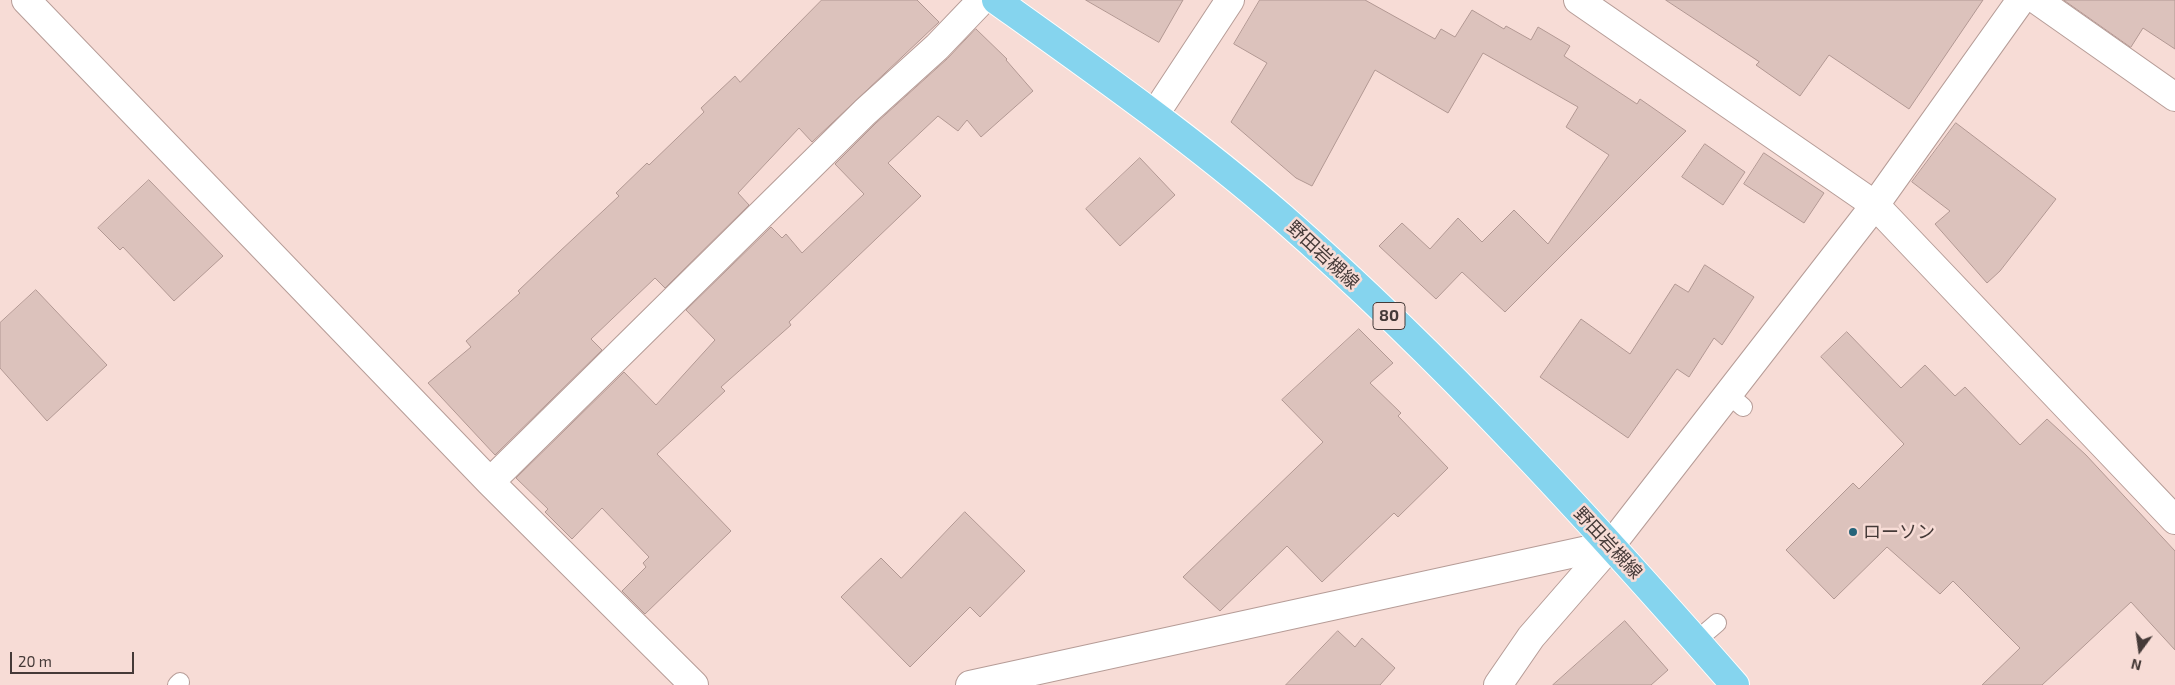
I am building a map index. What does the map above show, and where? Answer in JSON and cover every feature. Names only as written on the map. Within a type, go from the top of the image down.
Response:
[{"type":"main road","name":"野田岩槻線","points":[[996,0],[1155,114],[1282,218],[1424,348],[1611,545],[1734,685]]},
{"type":"street","points":[[26,0],[490,482],[694,685]]},
{"type":"street","points":[[490,482],[865,112],[937,47],[982,0]]},
{"type":"street","points":[[1155,114],[1230,0]]},
{"type":"street","points":[[1578,0],[1875,205],[2175,520]]},
{"type":"street","points":[[1498,685],[1531,637],[1736,401],[2022,0]]},
{"type":"street","points":[[2037,0],[2175,97]]},
{"type":"street","points":[[970,685],[1611,545]]},
{"type":"lane","points":[[1696,642],[1717,622]]},
{"type":"building","points":[[822,0],[917,0],[939,22],[812,142],[799,128],[738,193],[749,205],[665,288],[655,278],[591,339],[602,350],[495,455],[428,383],[471,347],[466,341],[520,293],[518,291],[619,196],[616,193],[647,163],[649,165],[704,112],[701,108],[735,76],[740,82]]},
{"type":"building","points":[[1086,0],[1183,0],[1159,42]]},
{"type":"building","points":[[1260,0],[1365,0],[1435,39],[1441,29],[1455,37],[1472,10],[1504,29],[1506,26],[1531,40],[1538,27],[1570,46],[1564,56],[1637,104],[1640,99],[1686,131],[1505,312],[1462,272],[1436,299],[1379,246],[1402,223],[1430,249],[1458,218],[1482,242],[1514,210],[1548,244],[1609,155],[1566,127],[1578,107],[1483,53],[1448,113],[1375,70],[1312,186],[1296,178],[1231,122],[1267,63],[1234,44]]},
{"type":"building","points":[[1666,0],[1983,0],[1909,109],[1829,55],[1800,96],[1756,65],[1759,62]]},
{"type":"building","points":[[2064,0],[2175,0],[2175,49],[2143,28],[2131,47]]},
{"type":"building","points":[[976,29],[1007,59],[1033,91],[981,137],[967,120],[958,131],[938,116],[888,163],[921,196],[789,322],[791,325],[721,387],[725,391],[657,454],[731,531],[645,614],[622,591],[646,567],[643,563],[649,557],[602,508],[572,539],[545,512],[548,509],[516,478],[624,372],[656,405],[715,340],[686,310],[771,227],[782,238],[786,234],[802,253],[864,194],[835,164],[876,123],[947,59]]},
{"type":"building","points":[[1956,123],[2056,199],[2000,271],[1987,283],[1935,224],[1950,211],[1912,182]]},
{"type":"building","points":[[1705,144],[1745,172],[1723,205],[1682,177]]},
{"type":"building","points":[[1764,153],[1824,193],[1804,223],[1744,184]]},
{"type":"building","points":[[1140,158],[1175,195],[1120,246],[1086,209]]},
{"type":"building","points":[[149,180],[223,256],[174,301],[123,247],[120,250],[98,228]]},
{"type":"building","points":[[1705,265],[1754,297],[1722,345],[1714,338],[1689,377],[1677,369],[1628,438],[1540,377],[1581,319],[1630,354],[1675,284],[1688,292]]},
{"type":"building","points":[[36,290],[107,365],[47,421],[0,368],[0,323]]},
{"type":"building","points":[[1359,329],[1393,363],[1370,383],[1401,413],[1398,416],[1448,468],[1398,517],[1394,513],[1322,582],[1287,546],[1220,611],[1183,577],[1323,442],[1282,400]]},
{"type":"building","points":[[1847,332],[1901,388],[1925,365],[1955,396],[1965,387],[2020,445],[2047,419],[2086,455],[2175,551],[2175,650],[2131,602],[2042,685],[1982,685],[2020,648],[1953,581],[1940,594],[1887,547],[1834,599],[1786,550],[1853,483],[1859,489],[1904,444],[1821,357]]},
{"type":"building","points":[[965,512],[1025,571],[980,617],[970,607],[910,667],[841,597],[881,558],[901,578]]},
{"type":"building","points":[[1625,621],[1668,670],[1651,685],[1553,685]]},
{"type":"building","points":[[1338,631],[1355,647],[1362,638],[1395,668],[1380,685],[1286,685]]},
{"type":"place","name":"ローソン","points":[[1853,532]]}]
